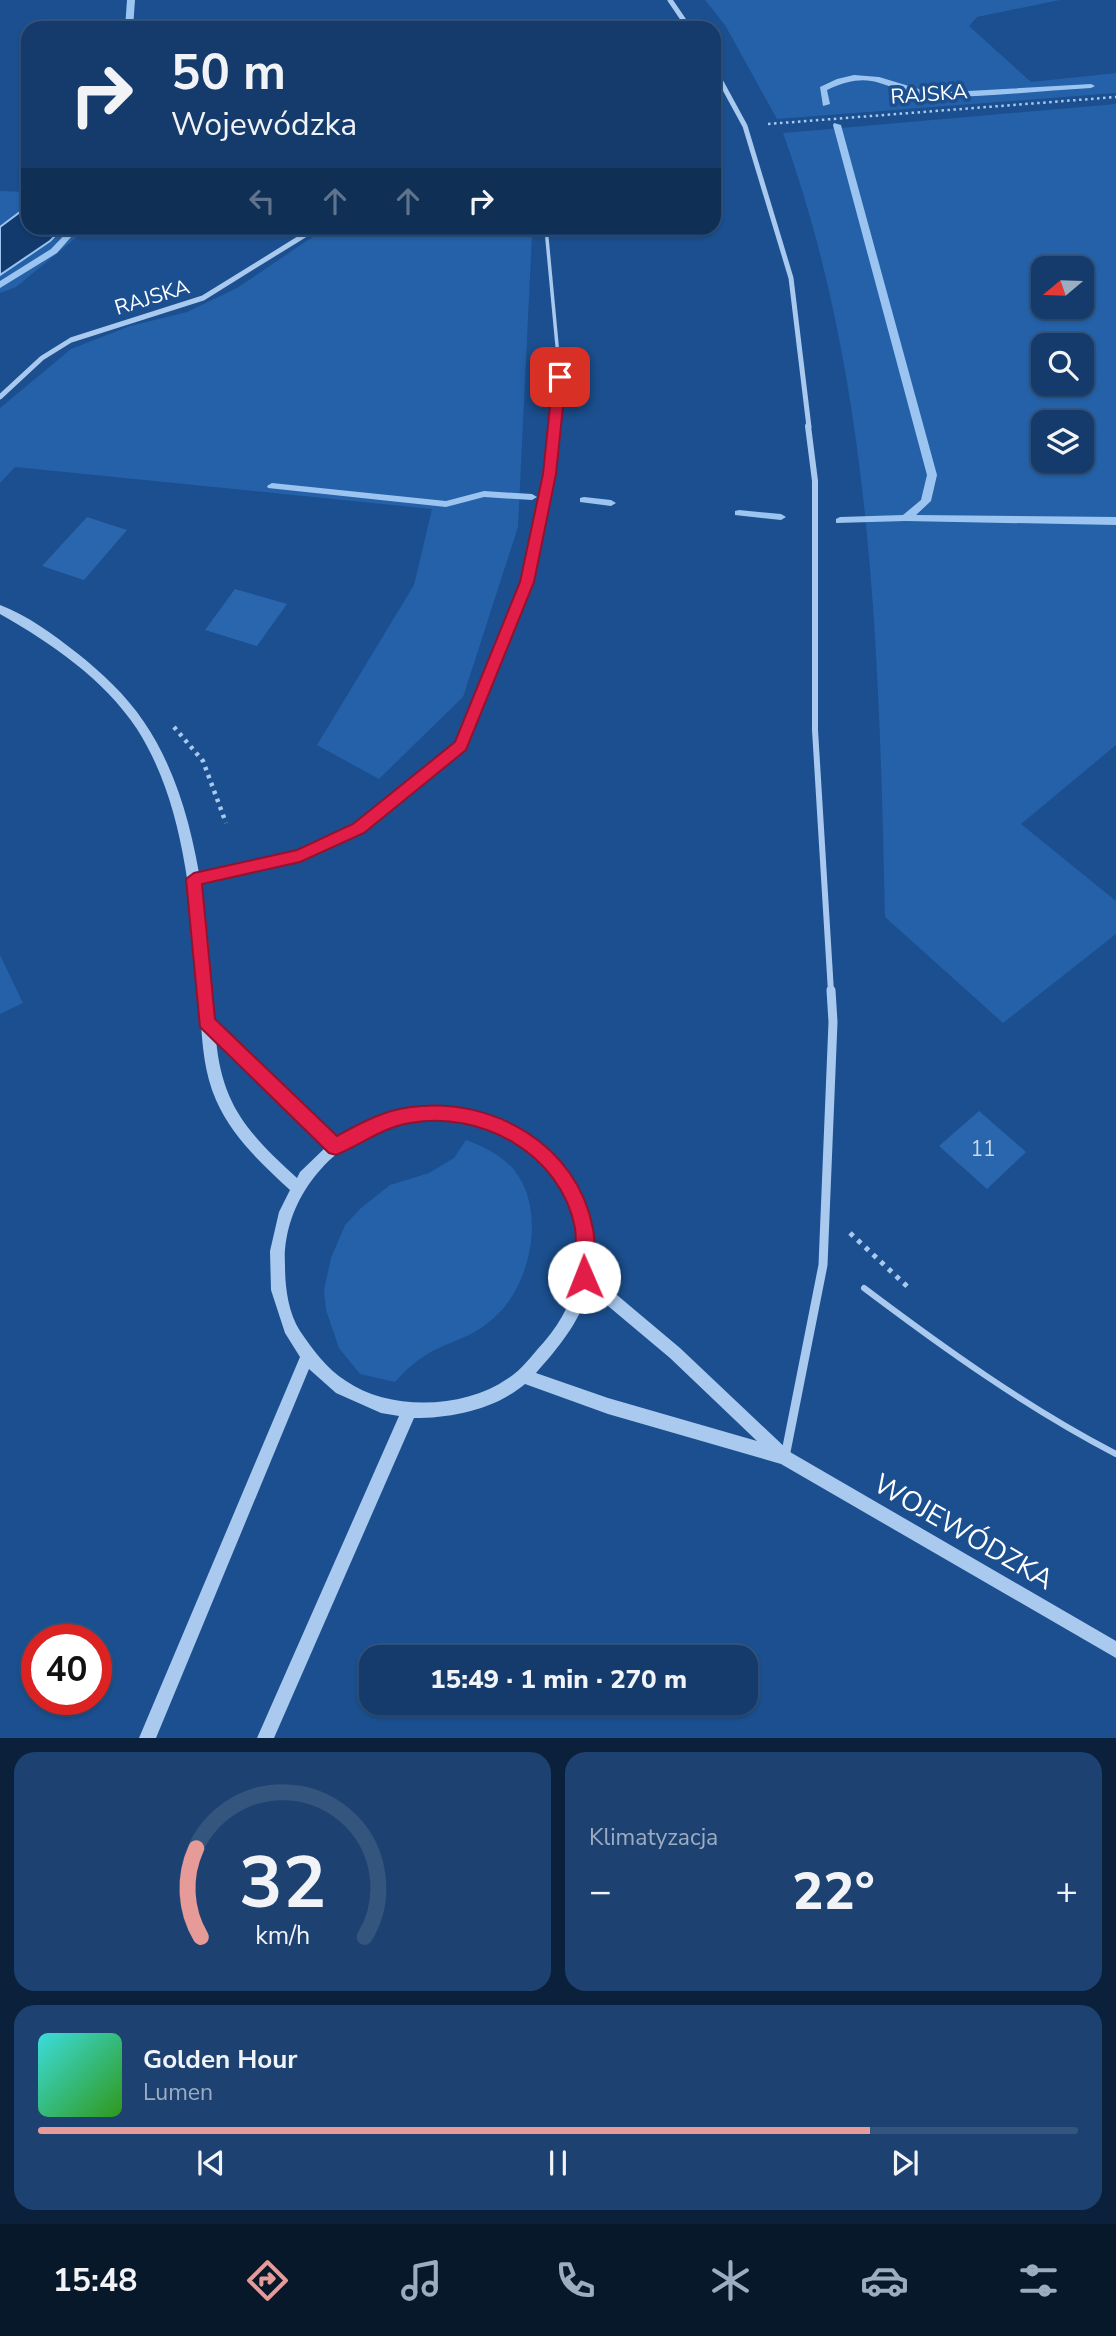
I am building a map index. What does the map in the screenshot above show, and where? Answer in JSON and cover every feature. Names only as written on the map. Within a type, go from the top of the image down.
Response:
[{"type":"street","points":[[670,0],[684,21]]},
{"type":"street","points":[[721,82],[745,126],[790,278],[815,481],[815,730],[833,1022],[832,1071],[826,1130],[827,1212],[823,1265],[785,1457]]},
{"type":"street","name":"RAJSKA","points":[[0,397],[31,368],[69,341],[122,322],[170,312],[206,296],[305,235]]},
{"type":"street","points":[[0,609],[81,664],[122,702],[153,746],[172,795],[194,879],[206,1022],[215,1072],[229,1112],[262,1155],[298,1188]]},
{"type":"street","points":[[206,1022],[336,1147]]},
{"type":"street","points":[[450,1113],[481,1119],[511,1131],[537,1148],[567,1184],[584,1228],[584,1277],[568,1325],[523,1376],[509,1387],[478,1401],[444,1409],[410,1410],[353,1394],[327,1378],[307,1357],[283,1318],[274,1273],[280,1228],[298,1188],[336,1147],[371,1126],[410,1115],[450,1113]]},
{"type":"street","name":"WOJEWÓDZKA","points":[[584,1277],[675,1353],[785,1457],[1116,1650]]},
{"type":"street","points":[[147,1738],[307,1357]]},
{"type":"street","name":"WOJEWÓDZKA","points":[[523,1376],[608,1406],[785,1457]]},
{"type":"street","points":[[265,1738],[410,1410]]},
{"type":"lane","points":[[194,879],[300,855],[359,829],[461,746],[527,582],[549,474],[560,377],[547,235]]},
{"type":"lane","points":[[864,1287],[953,1356],[1055,1424],[1116,1454]]},
{"type":"path","name":"RAJSKA","points":[[745,126],[1116,97]]},
{"type":"path","points":[[827,1212],[917,1296]]},
{"type":"shaded area","points":[[705,0],[1060,0],[977,17],[969,26],[1031,82],[1116,73],[1116,93],[777,119],[725,25]]},
{"type":"shaded area","points":[[1116,104],[1116,745],[1021,824],[1116,901],[1116,934],[1003,1023],[885,917],[879,719],[866,520],[853,421],[836,324],[813,227],[783,133]]},
{"type":"shaded area","points":[[0,191],[21,192],[21,211],[0,227]]},
{"type":"shaded area","points":[[21,211],[21,235],[56,235],[0,275],[0,227]]},
{"type":"shaded area","points":[[56,235],[79,235],[16,287],[0,293],[0,275]]},
{"type":"shaded area","points":[[316,235],[532,235],[518,527],[463,697],[379,779],[317,745],[414,585],[432,509],[15,467],[0,483],[0,408],[71,349],[130,326],[187,312],[237,288]]},
{"type":"shaded area","points":[[0,955],[23,1003],[0,1014]]},
{"type":"shaded area","points":[[466,1140],[499,1156],[515,1171],[525,1187],[532,1226],[526,1266],[519,1285],[509,1301],[487,1324],[423,1357],[395,1382],[360,1374],[339,1348],[326,1310],[324,1290],[331,1258],[345,1225],[390,1185],[429,1173],[454,1158]]},
{"type":"building","points":[[87,517],[127,530],[84,580],[42,566]]},
{"type":"building","points":[[235,589],[287,604],[257,646],[205,630]]},
{"type":"building","points":[[979,1111],[1026,1152],[987,1189],[939,1146]]},
{"type":"waterway","points":[[130,21],[131,0]]},
{"type":"waterway","points":[[826,104],[823,89],[854,77],[879,79],[932,95],[1091,86]]},
{"type":"waterway","points":[[837,125],[932,475],[926,501],[906,518]]},
{"type":"waterway","points":[[0,285],[54,251],[69,235]]},
{"type":"waterway","points":[[272,486],[446,504],[484,494],[532,497]]},
{"type":"waterway","points":[[584,500],[611,503]]},
{"type":"waterway","points":[[739,513],[781,517]]},
{"type":"waterway","points":[[840,521],[906,518]]},
{"type":"waterway","points":[[906,518],[1116,521]]},
{"type":"route","points":[[560,377],[549,474],[527,582],[461,746],[359,829],[300,855],[194,879],[205,981],[206,1022],[336,1147],[371,1126],[391,1120],[410,1115],[450,1113],[481,1119],[511,1131],[537,1148],[567,1184],[584,1228],[584,1277]]}]
